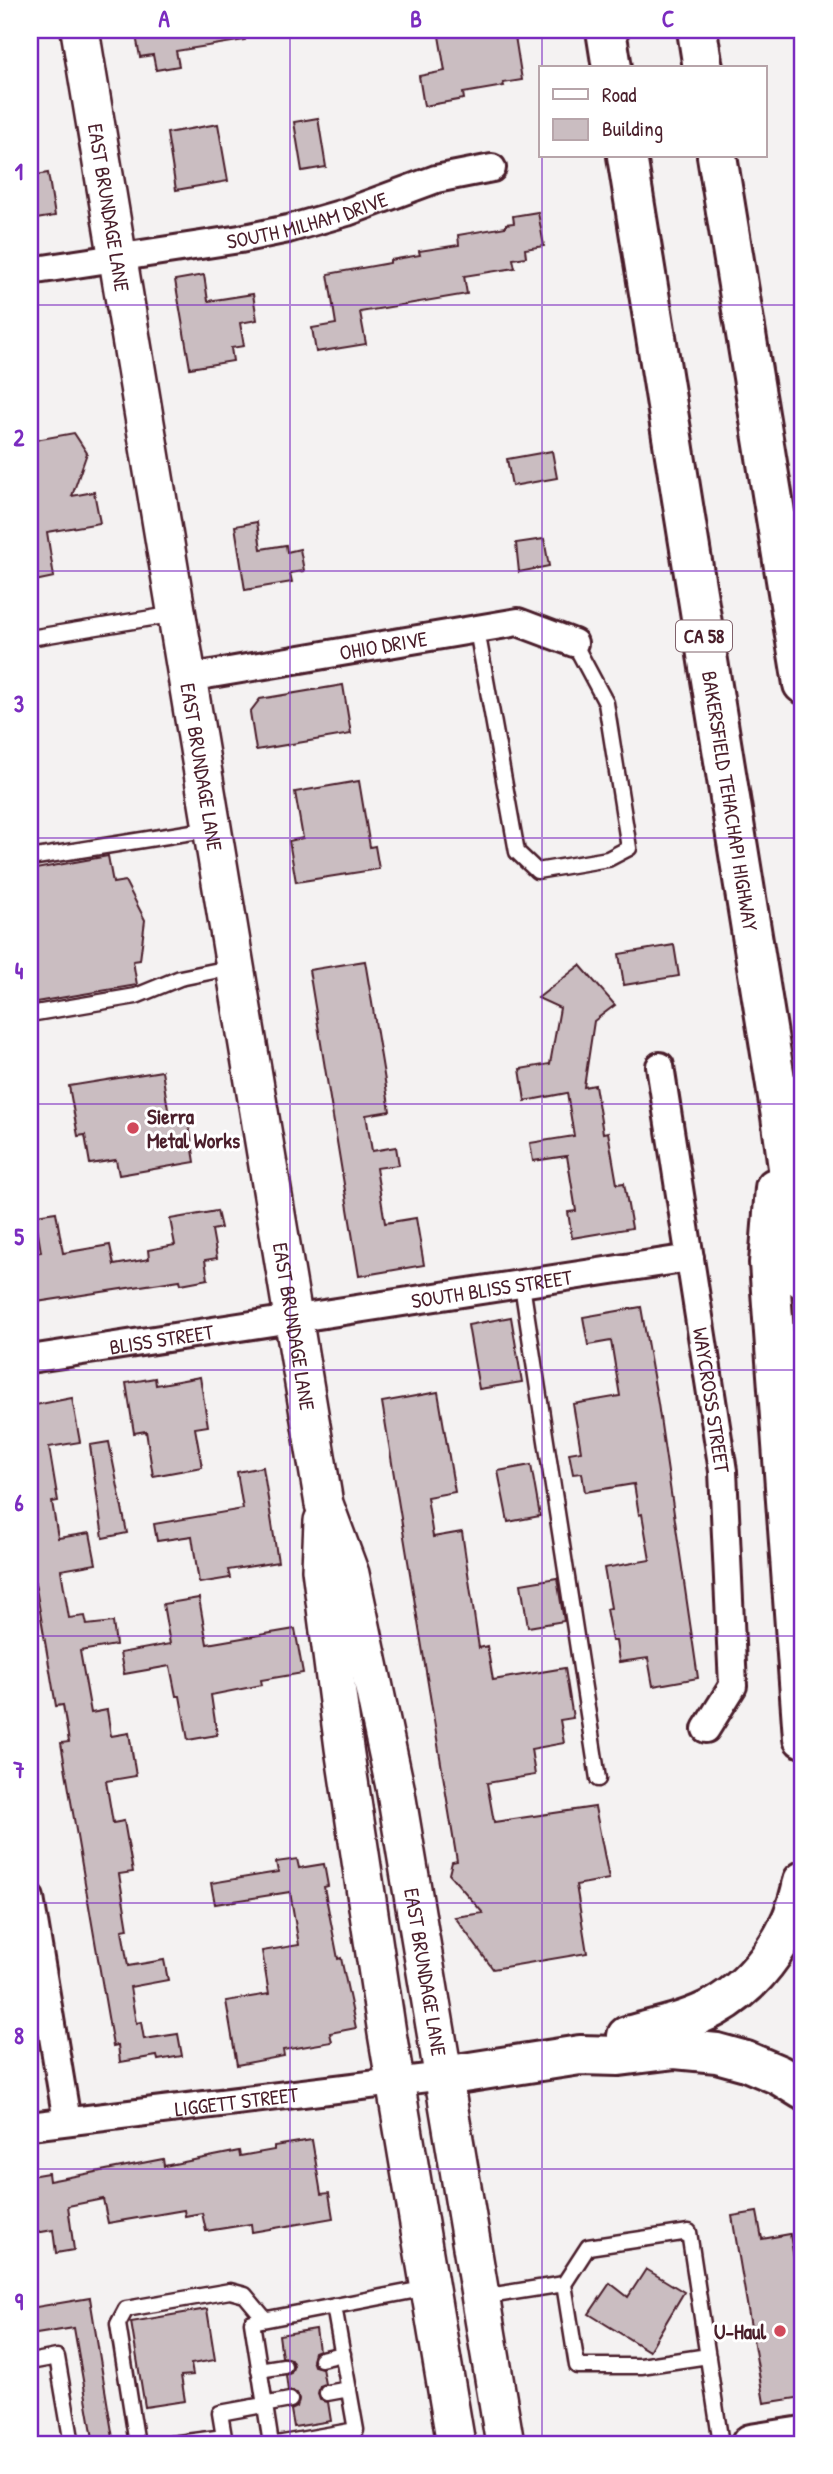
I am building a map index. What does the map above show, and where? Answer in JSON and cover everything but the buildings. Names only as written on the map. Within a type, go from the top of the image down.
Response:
[{"type":"highway","points":[[606,30],[612,66]]},
{"type":"highway","points":[[697,30],[703,66]]},
{"type":"highway","name":"BAKERSFIELD TEHACHAPI HIGHWAY","points":[[626,158],[781,1116],[803,1279]]},
{"type":"highway","points":[[717,158],[803,684]]},
{"type":"highway","points":[[781,1116],[769,1263],[803,1738]]},
{"type":"highway","points":[[579,2056],[620,2038],[696,2016],[730,1997],[769,1959],[786,1932],[801,1895],[803,1881]]},
{"type":"highway","points":[[444,2076],[579,2056],[619,2056],[675,2049],[717,2053],[746,2061],[779,2075],[803,2090]]},
{"type":"highway","points":[[751,2444],[803,2436]]},
{"type":"main road","name":"EAST BRUNDAGE LANE","points":[[80,30],[324,1504],[350,1574],[384,1732],[405,1843],[505,2444]]},
{"type":"main road","name":"EAST BRUNDAGE LANE","points":[[324,1504],[321,1569],[344,1748],[456,2444]]},
{"type":"street","name":"SOUTH MILHAM DRIVE","points":[[30,271],[240,239],[288,229],[346,212],[436,179],[492,168]]},
{"type":"street","name":"OHIO DRIVE","points":[[188,678],[518,622],[575,643]]},
{"type":"street","name":"WAYCROSS STREET","points":[[660,1066],[723,1471],[733,1686],[706,1729]]},
{"type":"street","name":"SOUTH BLISS STREET","points":[[294,1320],[690,1258]]},
{"type":"street","name":"BLISS STREET","points":[[30,1359],[294,1320]]},
{"type":"street","points":[[30,1898],[67,2121]]},
{"type":"street","name":"LIGGETT STREET","points":[[30,2126],[444,2076]]},
{"type":"lane","points":[[30,638],[176,614]]},
{"type":"lane","points":[[477,630],[517,852],[537,871],[608,859],[629,848],[606,703],[575,643]]},
{"type":"lane","points":[[30,858],[213,829]]},
{"type":"lane","points":[[30,1014],[136,996],[180,978],[235,967]]},
{"type":"lane","points":[[522,1285],[598,1779]]},
{"type":"lane","points":[[708,2356],[641,2366],[577,2366],[564,2284],[588,2247],[689,2232],[708,2356],[721,2444]]},
{"type":"lane","points":[[481,2297],[564,2284]]},
{"type":"lane","points":[[271,2444],[252,2322],[430,2288]]},
{"type":"lane","points":[[137,2444],[118,2324],[126,2309],[230,2291],[245,2295],[265,2319]]},
{"type":"lane","points":[[278,2444],[356,2430],[334,2306]]},
{"type":"lane","points":[[321,2359],[343,2354]]},
{"type":"lane","points":[[30,2362],[57,2357],[72,2444]]},
{"type":"lane","points":[[259,2370],[284,2365]]},
{"type":"lane","points":[[327,2393],[349,2389]]},
{"type":"lane","points":[[171,2444],[225,2441],[220,2413],[290,2400]]},
{"type":"place","name":"Sierra Metal Works","points":[[133,1128]]},
{"type":"place","name":"U-Haul","points":[[780,2331]]}]
